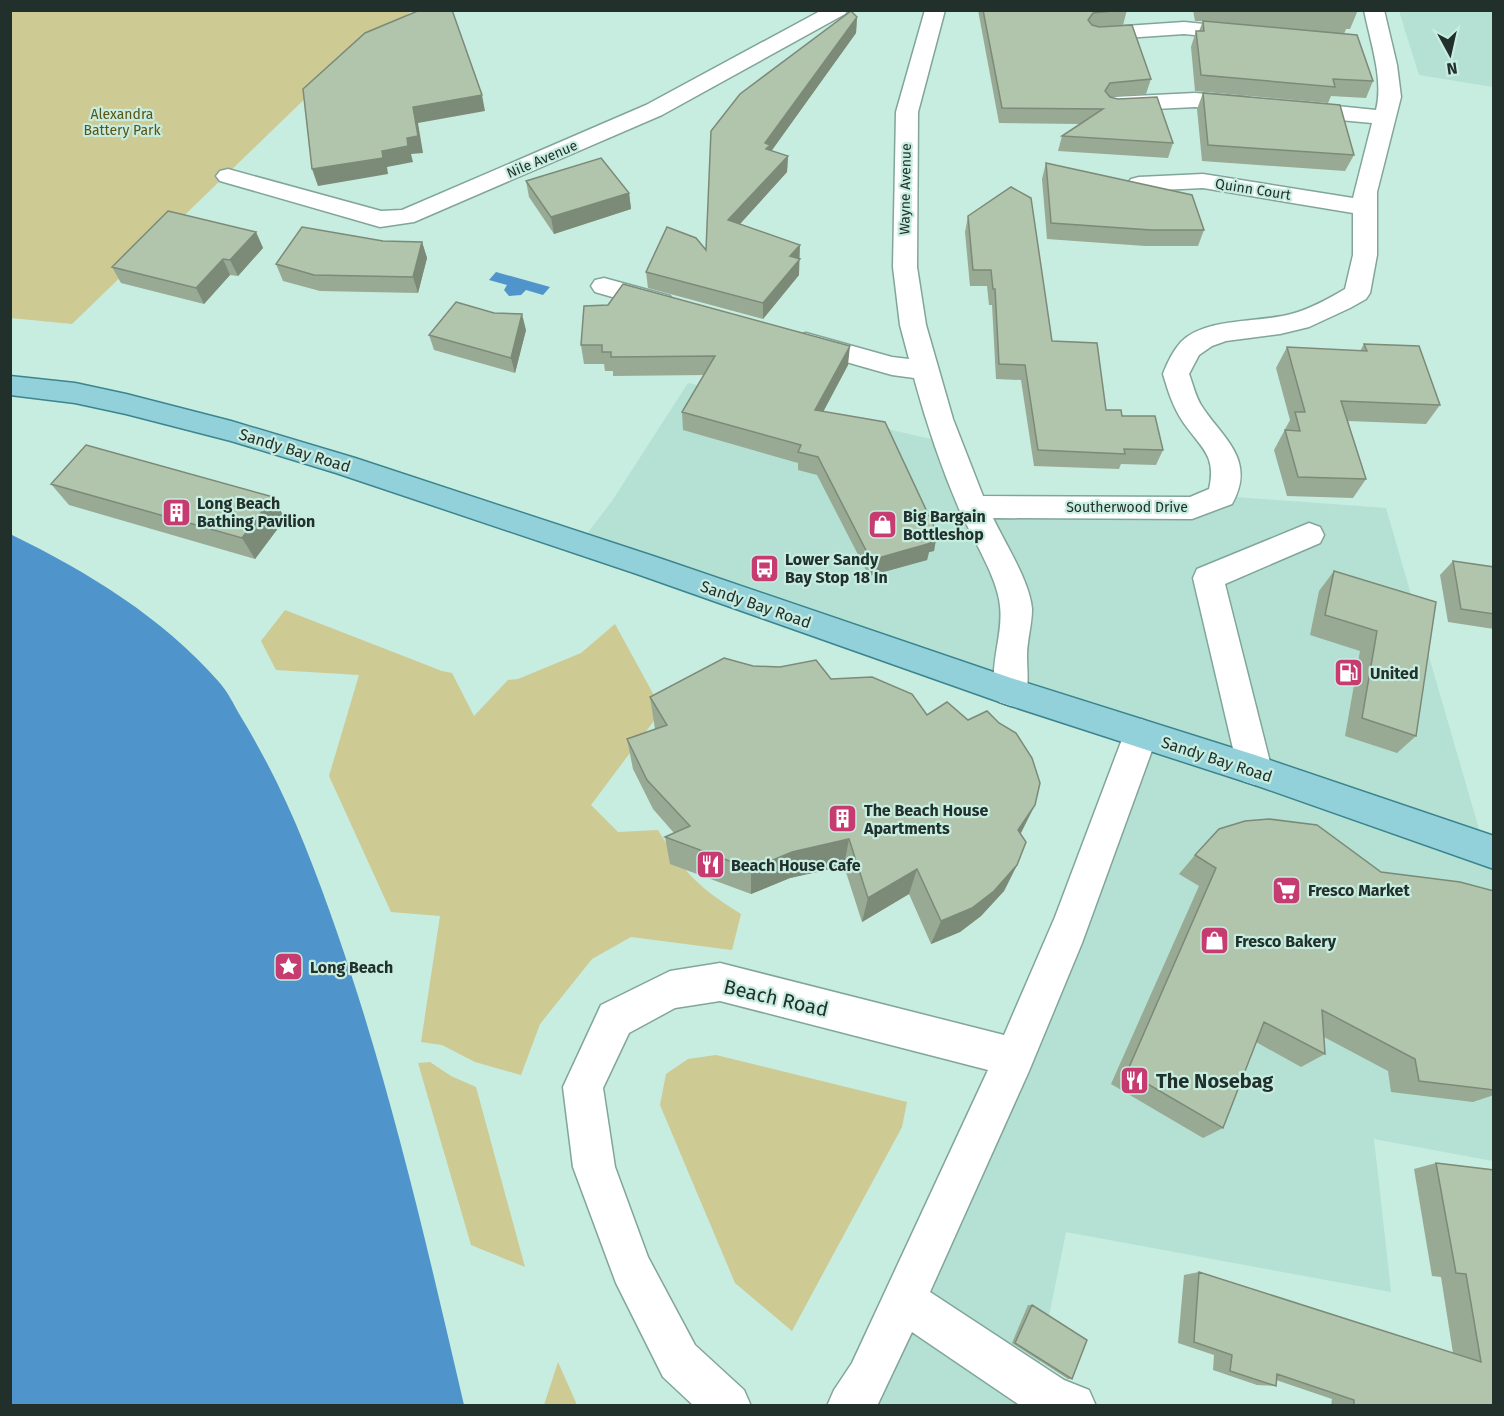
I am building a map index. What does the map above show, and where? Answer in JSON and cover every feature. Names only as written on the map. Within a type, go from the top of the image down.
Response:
[{"type":"main road","name":"Sandy Bay Road","points":[[10,385],[75,393],[126,404],[231,431],[345,465],[648,566],[1011,692],[1255,770],[1494,853]]},
{"type":"street","name":"Nile Avenue","points":[[228,176],[380,219],[406,217],[654,110],[838,10]]},
{"type":"street","name":"Wayne Avenue","points":[[935,10],[907,112],[905,267],[913,325],[924,370],[948,443],[973,507],[1012,590],[1016,606],[1016,624],[1011,651],[1011,692]]},
{"type":"street","name":"Southerwood Drive","points":[[973,507],[1192,508],[1222,496],[1228,477],[1227,463],[1221,450],[1185,402],[1176,374],[1192,347],[1203,339],[1289,324],[1327,311],[1358,293],[1365,255],[1365,192],[1390,98],[1370,44],[1374,10]]},
{"type":"street","points":[[1096,34],[1184,28],[1266,35]]},
{"type":"street","points":[[1114,105],[1195,100],[1384,117]]},
{"type":"street","name":"Quinn Court","points":[[1139,184],[1203,181],[1366,208]]},
{"type":"street","points":[[604,286],[685,308]]},
{"type":"street","points":[[777,334],[892,366],[924,370]]},
{"type":"street","points":[[1255,770],[1208,578],[1309,535]]},
{"type":"street","points":[[850,1406],[868,1379],[968,1165],[1064,941],[1141,734]]},
{"type":"street","name":"Beach Road","points":[[728,1406],[679,1361],[631,1268],[594,1167],[583,1087],[615,1019],[670,990],[720,982],[1014,1057]]},
{"type":"street","points":[[904,1300],[1053,1400],[1073,1406]]},
{"type":"shaded area","points":[[1399,11],[1493,11],[1493,87],[1419,75]]},
{"type":"shaded area","points":[[688,383],[948,443],[973,507],[1222,496],[1386,508],[1485,850],[1494,853],[1493,1161],[1374,1139],[1391,1292],[1066,1232],[1031,1405],[850,1405],[1141,734],[580,543],[612,501]]},
{"type":"green space","name":"Alexandra Battery Park","points":[[10,11],[412,11],[348,57],[72,324],[11,318]]},
{"type":"green space","points":[[285,610],[452,673],[474,716],[508,680],[518,679],[581,653],[615,624],[662,710],[591,805],[618,832],[658,830],[685,869],[714,896],[741,914],[732,950],[631,937],[592,959],[540,1024],[521,1075],[475,1062],[442,1045],[421,1042],[440,916],[391,912],[329,776],[359,675],[276,670],[261,641]]},
{"type":"green space","points":[[716,1055],[907,1102],[902,1127],[792,1331],[735,1283],[660,1105],[666,1074],[688,1059]]},
{"type":"green space","points":[[430,1062],[451,1076],[476,1087],[525,1267],[471,1245],[418,1063]]},
{"type":"green space","points":[[558,1362],[577,1405],[544,1405]]},
{"type":"water","points":[[496,272],[550,287],[543,295],[526,290],[521,295],[509,296],[504,290],[507,285],[489,280]]},
{"type":"water","points":[[10,534],[95,580],[173,637],[222,686],[267,764],[298,829],[331,914],[354,983],[395,1122],[464,1405],[11,1405]]},
{"type":"building","points":[[420,10],[452,10],[482,95],[413,107],[418,136],[407,138],[408,146],[382,151],[383,158],[312,169],[303,89],[365,33]]},
{"type":"building","points":[[983,10],[1121,10],[1093,13],[1088,20],[1092,25],[1099,27],[1132,25],[1151,79],[1110,83],[1105,91],[1110,97],[1118,99],[1157,97],[1173,143],[1062,136],[1103,109],[1002,108]]},
{"type":"building","points":[[851,11],[857,17],[765,143],[770,145],[766,149],[788,156],[728,220],[800,245],[790,256],[800,259],[763,303],[646,272],[667,227],[696,238],[706,250],[711,131],[740,94]]},
{"type":"building","points":[[1203,21],[1357,35],[1373,81],[1333,79],[1335,87],[1201,75],[1196,31],[1204,31]]},
{"type":"building","points":[[1203,93],[1340,105],[1354,155],[1208,145]]},
{"type":"building","points":[[601,158],[629,193],[551,217],[526,181]]},
{"type":"building","points":[[1046,163],[1192,195],[1204,230],[1151,230],[1051,223]]},
{"type":"building","points":[[1011,187],[1031,198],[1052,341],[1097,343],[1106,410],[1121,410],[1122,416],[1155,416],[1163,450],[1124,449],[1125,454],[1038,450],[1025,365],[999,364],[995,289],[993,289],[991,270],[973,270],[968,216]]},
{"type":"building","points":[[168,211],[256,232],[230,260],[223,259],[196,288],[112,267]]},
{"type":"building","points":[[302,227],[383,241],[422,242],[413,277],[314,275],[276,264]]},
{"type":"building","points":[[623,284],[850,346],[815,410],[885,422],[937,533],[927,536],[931,543],[871,560],[818,457],[798,452],[801,445],[682,412],[715,356],[611,357],[611,352],[602,352],[602,345],[581,345],[584,306],[608,305]]},
{"type":"building","points":[[456,302],[494,313],[522,314],[511,358],[429,335]]},
{"type":"building","points":[[1364,344],[1419,346],[1440,405],[1341,401],[1366,479],[1298,477],[1285,430],[1300,431],[1295,412],[1305,412],[1287,347],[1367,351]]},
{"type":"building","points":[[86,445],[273,497],[242,538],[51,484]]},
{"type":"building","points":[[1453,561],[1494,567],[1494,614],[1461,609]]},
{"type":"building","points":[[1334,571],[1436,602],[1416,736],[1362,718],[1377,631],[1325,615]]},
{"type":"building","name":"The Beach House Apartments","points":[[724,658],[753,666],[780,667],[816,660],[831,679],[872,677],[912,694],[927,715],[947,702],[968,720],[987,711],[999,723],[1016,733],[1032,758],[1040,783],[1035,805],[1018,830],[1026,842],[1017,865],[994,891],[972,908],[941,921],[917,869],[868,898],[849,839],[792,852],[751,869],[665,837],[690,826],[647,780],[627,739],[667,725],[650,697]]},
{"type":"building","points":[[1269,819],[1317,825],[1381,872],[1460,882],[1494,891],[1494,1090],[1419,1081],[1415,1059],[1322,1010],[1325,1054],[1264,1022],[1223,1128],[1127,1072],[1216,868],[1195,855],[1219,829],[1245,821]]},
{"type":"building","points":[[1436,1163],[1494,1170],[1494,1406],[1354,1406],[1354,1400],[1277,1374],[1276,1386],[1230,1371],[1232,1355],[1194,1342],[1199,1272],[1481,1362],[1466,1274],[1456,1273]]},
{"type":"building","points":[[1032,1305],[1087,1340],[1072,1379],[1015,1343]]},
{"type":"place","name":"Long Beach Bathing Pavilion","points":[[176,512]]},
{"type":"place","name":"Big Bargain Bottleshop","points":[[882,525]]},
{"type":"place","name":"Lower Sandy Bay Stop 18 In","points":[[764,568]]},
{"type":"place","name":"United","points":[[1349,673]]},
{"type":"place","name":"The Beach House Apartments","points":[[843,819]]},
{"type":"place","name":"Beach House Cafe","points":[[710,865]]},
{"type":"place","name":"Fresco Market","points":[[1287,890]]},
{"type":"place","name":"Fresco Bakery","points":[[1214,941]]},
{"type":"place","name":"Long Beach","points":[[289,967]]},
{"type":"place","name":"The Nosebag","points":[[1135,1081]]}]
